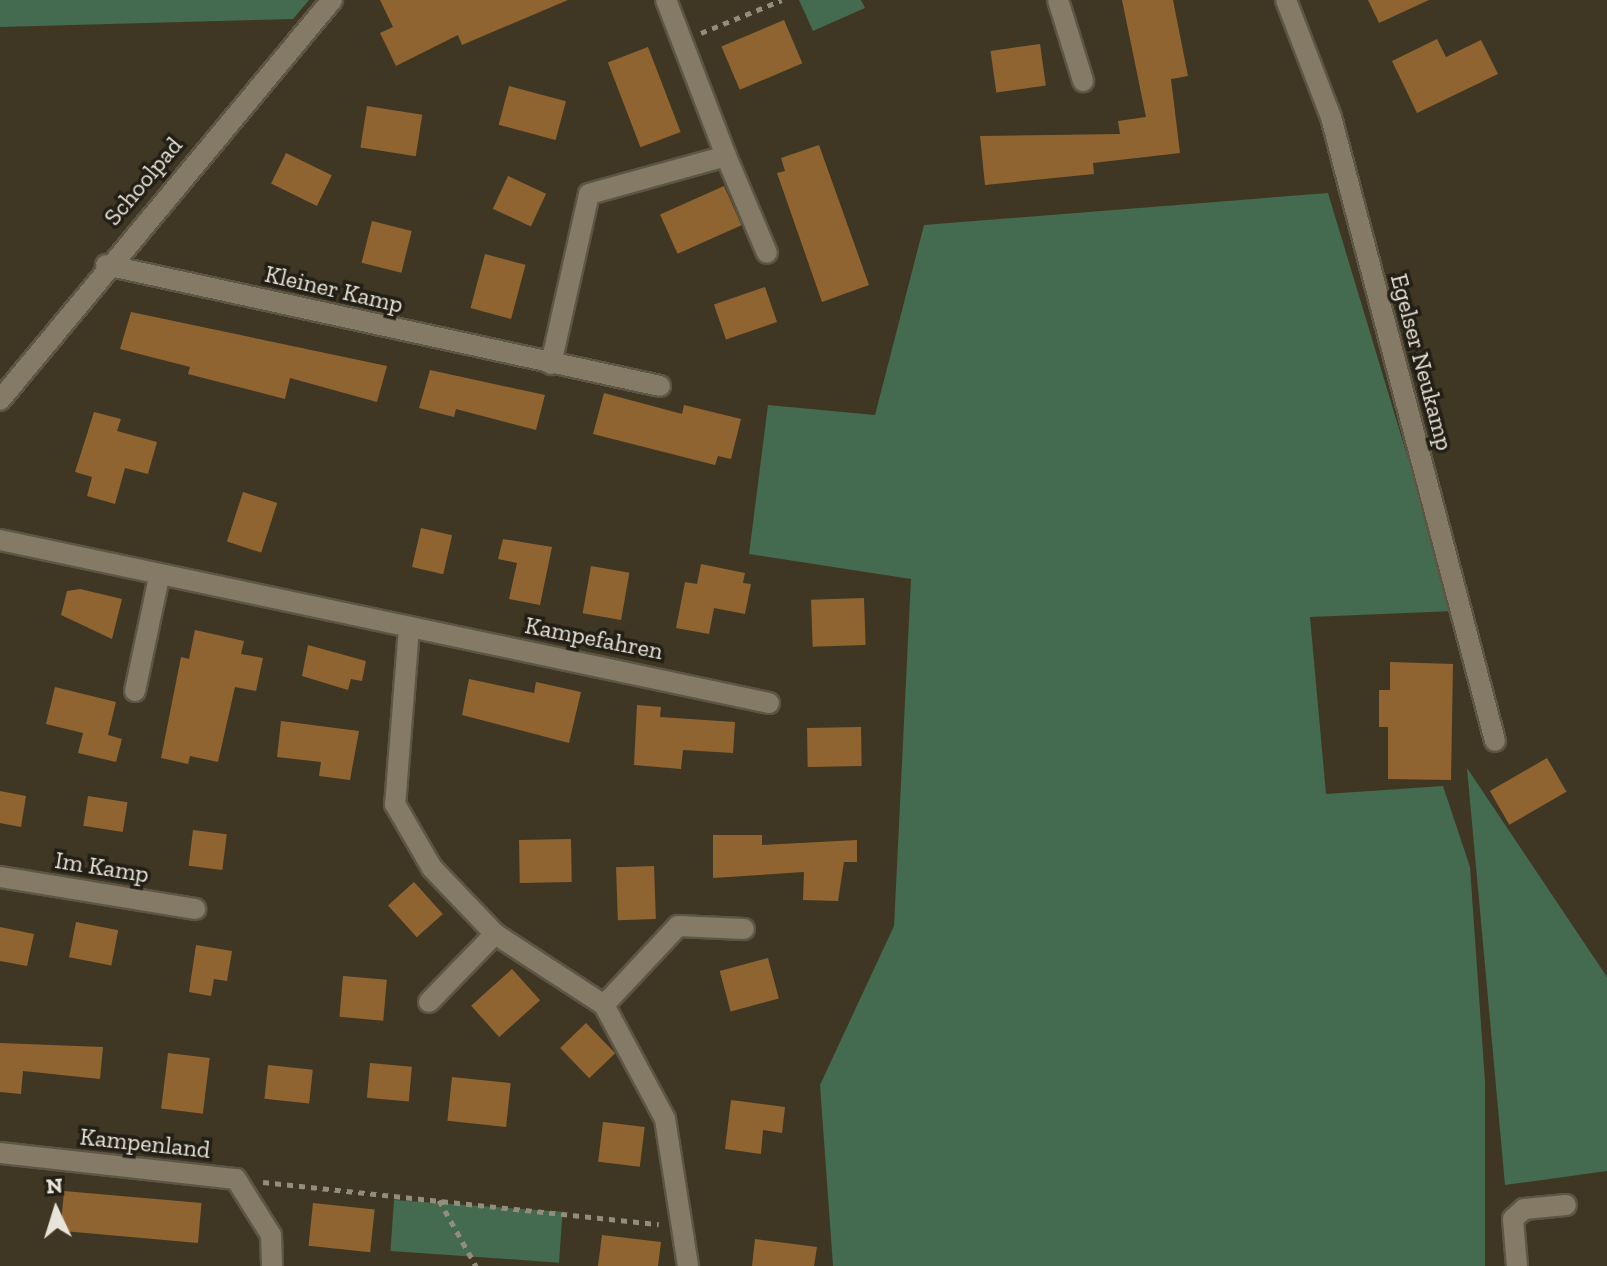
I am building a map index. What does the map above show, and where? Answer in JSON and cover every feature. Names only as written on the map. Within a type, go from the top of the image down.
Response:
[{"type":"street","name":"Schoolpad","points":[[0,400],[106,265],[332,0]]},
{"type":"street","points":[[666,0],[767,253]]},
{"type":"street","points":[[1058,0],[1083,81]]},
{"type":"street","name":"Egelser Neukamp","points":[[1286,0],[1331,117],[1495,741]]},
{"type":"street","points":[[551,364],[589,194],[726,156]]},
{"type":"street","name":"Kleiner Kamp","points":[[106,265],[660,386]]},
{"type":"street","name":"Kampefahren","points":[[0,540],[159,577],[769,703]]},
{"type":"street","points":[[135,691],[159,577]]},
{"type":"street","points":[[409,628],[395,804],[432,868],[495,934],[604,1005],[665,1119],[688,1266]]},
{"type":"street","name":"Im Kamp","points":[[0,877],[195,909]]},
{"type":"street","points":[[604,1005],[678,926],[744,929]]},
{"type":"street","points":[[429,1002],[495,934]]},
{"type":"street","name":"Kampenland","points":[[0,1153],[236,1179],[271,1235],[272,1266]]},
{"type":"street","points":[[1517,1266],[1513,1219],[1524,1209],[1566,1205]]},
{"type":"path","points":[[682,41],[782,0]]},
{"type":"path","points":[[236,1179],[684,1227]]},
{"type":"path","points":[[439,1200],[476,1266]]},
{"type":"green space","points":[[0,0],[309,0],[293,19],[0,27]]},
{"type":"green space","points":[[799,0],[861,0],[865,8],[813,31]]},
{"type":"green space","points":[[1328,193],[1454,611],[1310,617],[1326,794],[1443,786],[1470,867],[1485,1082],[1485,1266],[833,1266],[820,1085],[894,926],[911,579],[749,554],[768,405],[875,415],[924,225]]},
{"type":"green space","points":[[1467,768],[1607,977],[1607,1171],[1505,1185]]},
{"type":"green space","points":[[394,1200],[563,1212],[559,1263],[390,1251]]},
{"type":"building","points":[[380,0],[568,0],[462,45],[458,35],[396,66],[380,33],[393,27]]},
{"type":"building","points":[[1122,0],[1173,0],[1188,76],[1171,79],[1180,153],[1093,163],[1094,174],[985,185],[980,136],[1120,134],[1118,121],[1146,117]]},
{"type":"building","points":[[1368,0],[1429,0],[1379,23]]},
{"type":"building","points":[[784,20],[802,63],[740,90],[721,47]]},
{"type":"building","points":[[1437,39],[1446,57],[1481,40],[1498,74],[1417,113],[1392,61]]},
{"type":"building","points":[[1040,44],[1046,86],[996,93],[990,51]]},
{"type":"building","points":[[648,47],[681,132],[640,147],[608,62]]},
{"type":"building","points":[[509,86],[566,101],[556,140],[499,125]]},
{"type":"building","points":[[367,106],[422,115],[416,156],[360,147]]},
{"type":"building","points":[[819,145],[869,285],[822,302],[777,173],[785,171],[781,158]]},
{"type":"building","points":[[286,153],[332,175],[317,206],[271,184]]},
{"type":"building","points":[[508,176],[546,194],[531,226],[493,209]]},
{"type":"building","points":[[724,186],[741,225],[678,254],[660,214]]},
{"type":"building","points":[[372,221],[412,231],[401,273],[362,263]]},
{"type":"building","points":[[485,254],[526,265],[511,319],[471,308]]},
{"type":"building","points":[[765,287],[777,322],[726,340],[714,305]]},
{"type":"building","points":[[131,312],[387,366],[377,402],[290,378],[285,399],[188,374],[190,367],[120,349]]},
{"type":"building","points":[[430,370],[545,395],[536,430],[456,409],[454,417],[419,408]]},
{"type":"building","points":[[604,393],[682,414],[684,405],[741,419],[731,459],[718,456],[715,465],[593,434]]},
{"type":"building","points":[[94,412],[121,419],[117,431],[157,442],[148,474],[125,468],[115,504],[87,496],[92,477],[75,472]]},
{"type":"building","points":[[243,492],[277,503],[261,553],[227,541]]},
{"type":"building","points":[[421,528],[452,535],[443,574],[412,567]]},
{"type":"building","points":[[503,539],[552,547],[540,605],[509,599],[517,563],[498,559]]},
{"type":"building","points":[[701,564],[745,573],[743,583],[751,584],[745,614],[714,608],[709,634],[676,628],[685,582],[697,584]]},
{"type":"building","points":[[591,566],[629,573],[621,620],[583,613]]},
{"type":"building","points":[[80,589],[122,599],[112,639],[61,615],[67,591]]},
{"type":"building","points":[[864,598],[866,645],[813,647],[811,600]]},
{"type":"building","points":[[195,630],[244,641],[241,654],[263,658],[256,691],[235,687],[218,762],[190,756],[188,764],[161,758],[181,657],[189,659]]},
{"type":"building","points":[[308,645],[366,661],[362,681],[351,679],[348,690],[302,676]]},
{"type":"building","points":[[1390,662],[1453,664],[1451,780],[1388,779],[1388,727],[1379,727],[1379,690],[1390,690]]},
{"type":"building","points":[[469,679],[534,693],[536,682],[581,692],[569,743],[462,715]]},
{"type":"building","points":[[55,687],[116,702],[108,735],[122,739],[116,762],[78,753],[83,733],[46,724]]},
{"type":"building","points":[[637,705],[661,707],[660,717],[735,722],[733,753],[683,750],[681,769],[634,765]]},
{"type":"building","points":[[281,721],[359,731],[350,780],[319,776],[321,762],[277,757]]},
{"type":"building","points":[[861,727],[862,766],[808,767],[807,728]]},
{"type":"building","points":[[1547,758],[1566,792],[1509,825],[1490,791]]},
{"type":"building","points":[[0,791],[26,796],[21,827],[0,823]]},
{"type":"building","points":[[88,796],[128,802],[123,832],[83,826]]},
{"type":"building","points":[[193,830],[227,834],[222,870],[189,866]]},
{"type":"building","points":[[713,835],[762,835],[762,845],[857,840],[857,862],[844,862],[838,901],[803,900],[804,872],[713,878]]},
{"type":"building","points":[[571,839],[572,882],[520,883],[519,840]]},
{"type":"building","points":[[654,866],[656,919],[618,920],[616,867]]},
{"type":"building","points":[[414,882],[443,914],[417,937],[388,905]]},
{"type":"building","points":[[76,922],[118,930],[111,966],[69,957]]},
{"type":"building","points":[[0,927],[34,934],[27,966],[0,961]]},
{"type":"building","points":[[196,945],[232,951],[227,981],[214,979],[211,996],[189,992]]},
{"type":"building","points":[[768,958],[779,999],[731,1012],[720,971]]},
{"type":"building","points":[[512,969],[540,1000],[499,1037],[471,1006]]},
{"type":"building","points":[[343,976],[387,980],[383,1021],[339,1017]]},
{"type":"building","points":[[586,1023],[615,1053],[589,1078],[560,1048]]},
{"type":"building","points":[[0,1043],[103,1047],[100,1079],[23,1071],[21,1094],[0,1092]]},
{"type":"building","points":[[168,1053],[210,1058],[203,1114],[161,1109]]},
{"type":"building","points":[[370,1063],[412,1067],[409,1102],[367,1098]]},
{"type":"building","points":[[268,1065],[313,1070],[309,1104],[264,1099]]},
{"type":"building","points":[[452,1077],[511,1083],[506,1127],[447,1121]]},
{"type":"building","points":[[731,1100],[785,1107],[782,1133],[763,1130],[761,1154],[725,1149]]},
{"type":"building","points":[[603,1122],[645,1127],[640,1167],[598,1162]]},
{"type":"building","points":[[64,1191],[201,1203],[198,1243],[61,1231]]},
{"type":"building","points":[[313,1203],[375,1209],[370,1252],[309,1246]]},
{"type":"building","points":[[602,1235],[661,1242],[658,1266],[598,1266]]},
{"type":"building","points":[[755,1239],[817,1247],[814,1266],[752,1266]]}]
